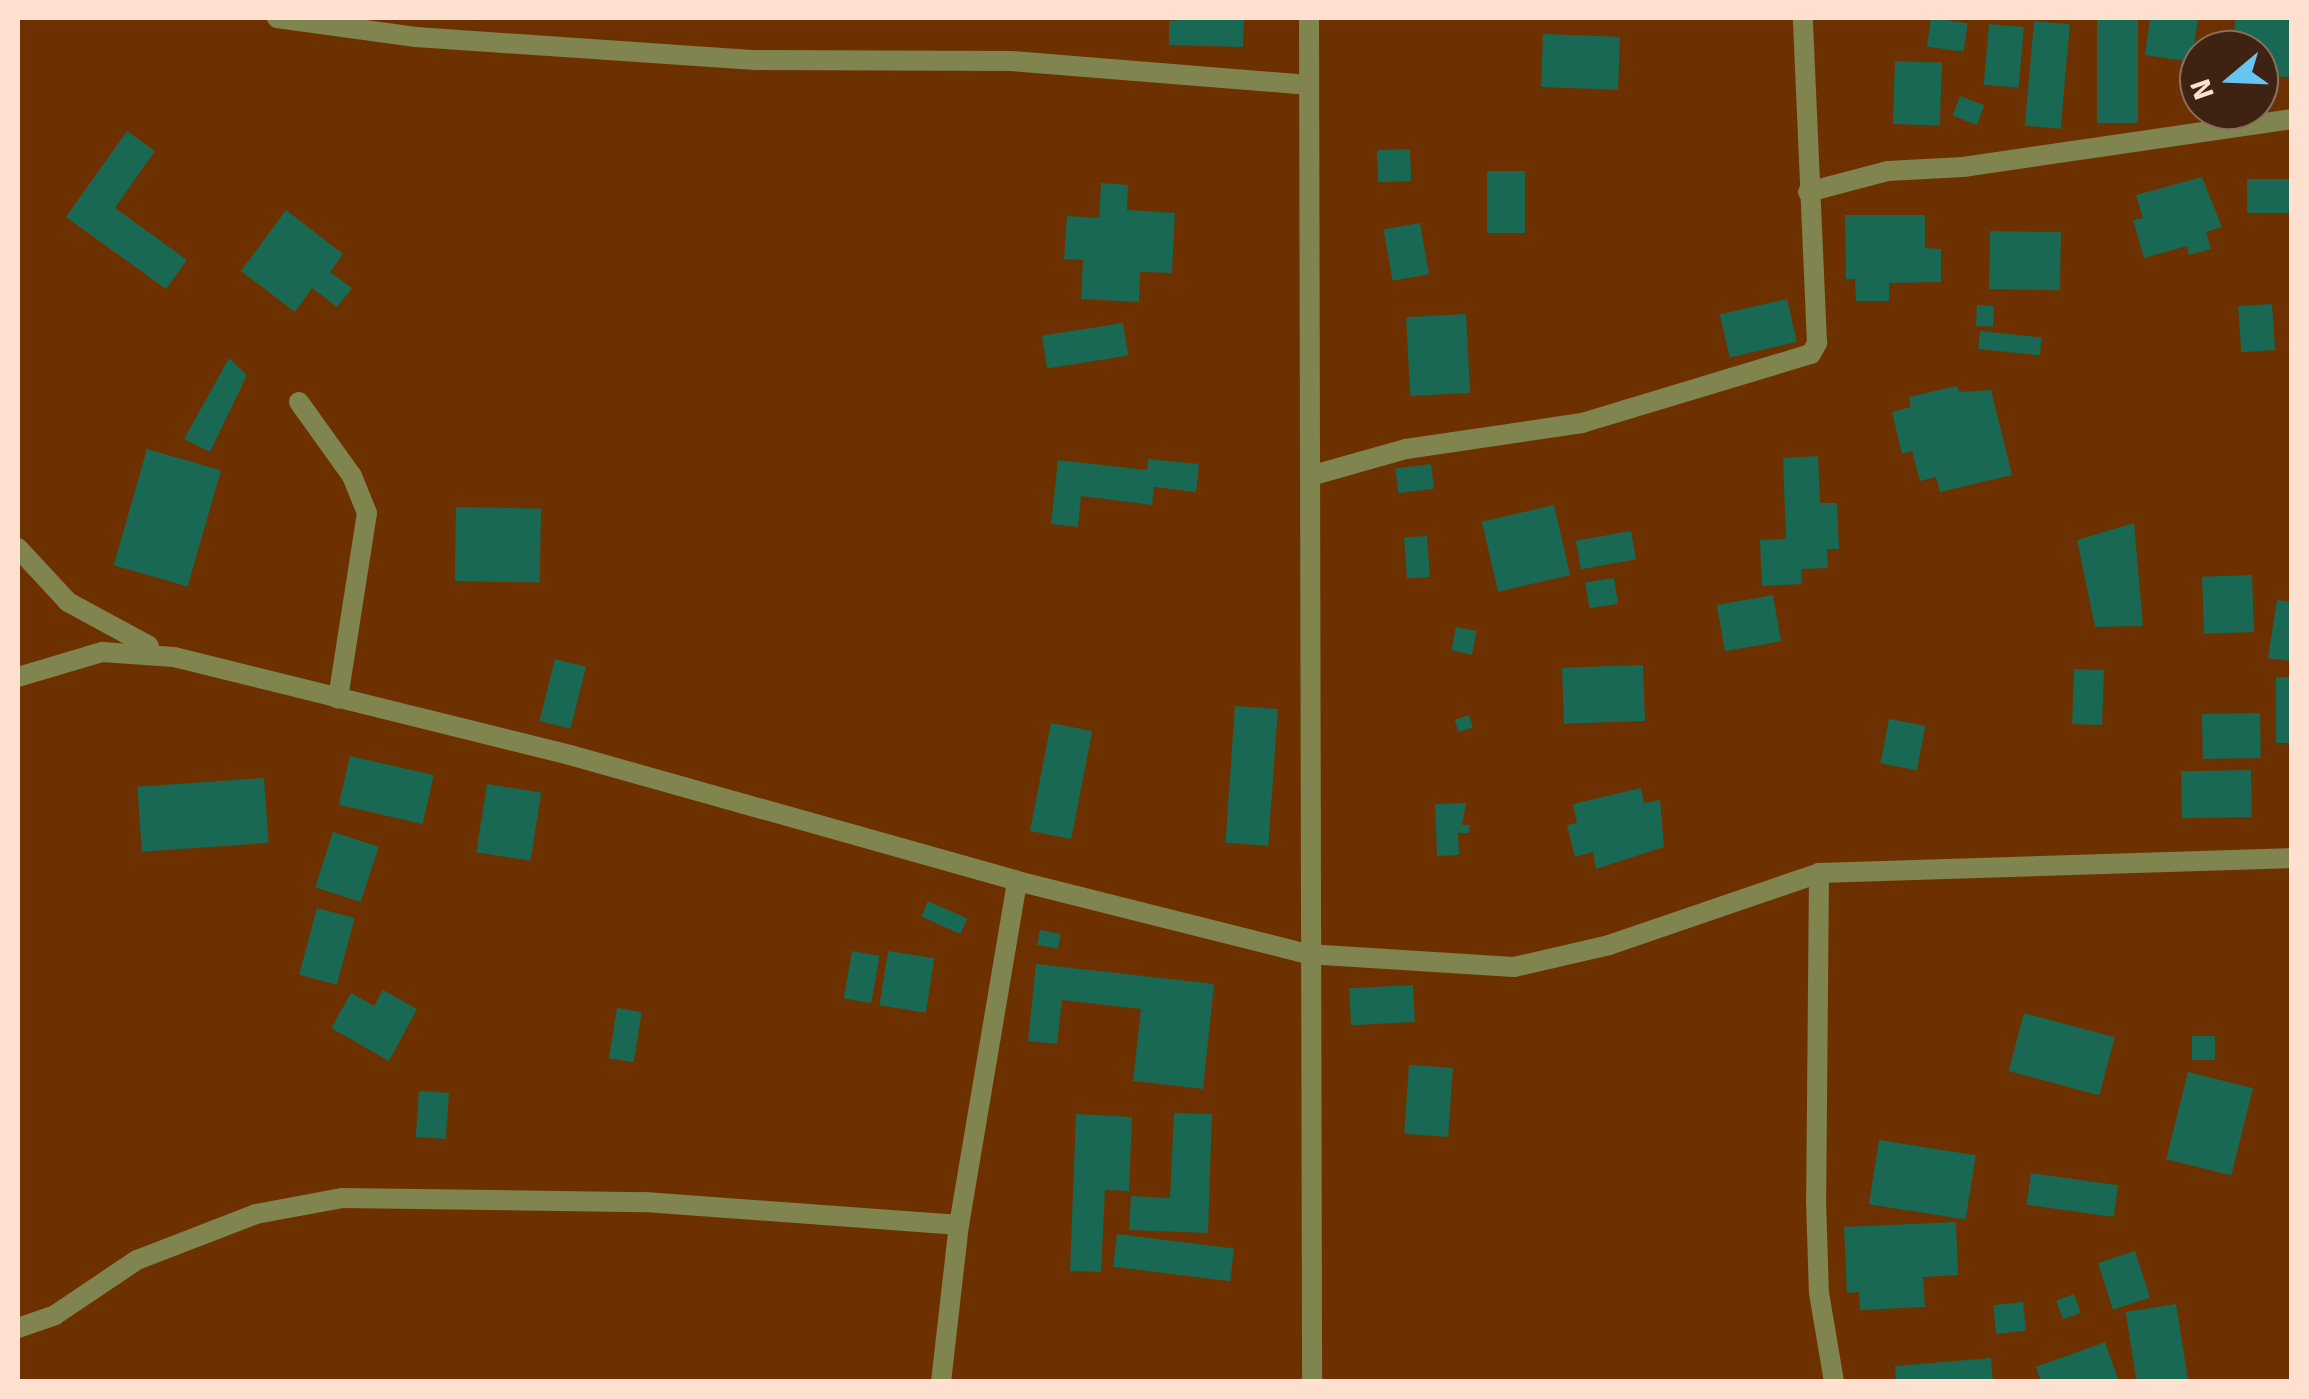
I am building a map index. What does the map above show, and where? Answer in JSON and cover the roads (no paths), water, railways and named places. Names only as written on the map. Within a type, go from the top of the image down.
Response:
[{"type":"street","points":[[277,18],[416,36],[755,60],[1011,61],[1310,84]]},
{"type":"street","points":[[1309,18],[1307,954],[1312,1382]]},
{"type":"street","points":[[1310,476],[1406,449],[1582,422],[1811,354],[1817,343],[1803,18]]},
{"type":"street","points":[[1808,192],[1888,171],[1963,167],[2292,119]]},
{"type":"street","points":[[300,402],[352,476],[367,512],[338,699]]},
{"type":"street","points":[[18,548],[68,602],[174,657]]},
{"type":"street","points":[[18,677],[102,652],[174,657],[570,755],[1017,881],[1307,954],[1514,966],[1609,946],[1818,873],[2292,858]]},
{"type":"street","points":[[1818,873],[1816,1218],[1819,1293],[1834,1382]]},
{"type":"street","points":[[941,1382],[959,1225],[1017,881]]},
{"type":"street","points":[[18,1328],[54,1315],[137,1260],[256,1214],[342,1198],[628,1201],[959,1225]]}]
